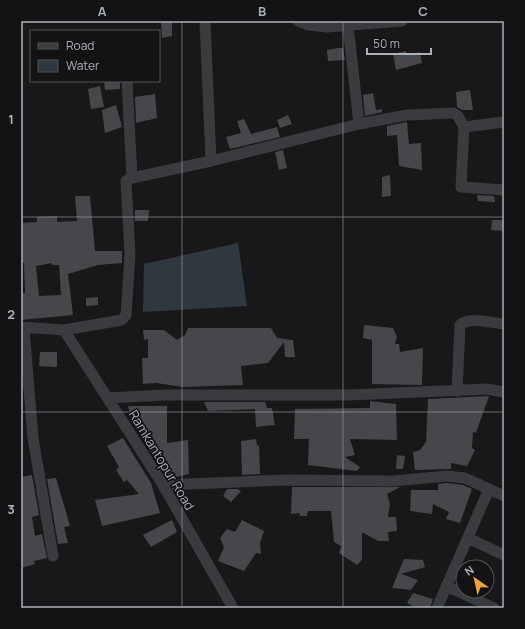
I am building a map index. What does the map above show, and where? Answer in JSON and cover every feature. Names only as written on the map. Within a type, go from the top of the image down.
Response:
[{"type":"street","points":[[205,21],[211,161]]},
{"type":"street","points":[[298,21],[308,25],[327,27],[402,21]]},
{"type":"street","points":[[348,25],[359,124]]},
{"type":"street","points":[[127,82],[132,178]]},
{"type":"street","points":[[53,556],[33,438],[23,328],[64,330],[122,320],[126,315],[130,255],[125,187],[126,181],[132,178],[211,161],[359,124],[407,115],[453,113],[458,116],[464,127],[461,187],[504,190]]},
{"type":"street","points":[[464,127],[504,122]]},
{"type":"street","points":[[457,391],[460,325],[464,322],[472,321],[504,324]]},
{"type":"street","name":"Ramkantopur Road","points":[[64,330],[163,485],[233,608]]},
{"type":"street","points":[[108,398],[164,396],[349,395],[487,389],[504,392]]},
{"type":"street","points":[[163,485],[286,480],[393,481],[447,476],[465,478],[504,496]]},
{"type":"street","points":[[437,608],[489,489]]},
{"type":"street","points":[[468,538],[504,555]]},
{"type":"street","points":[[446,586],[494,608]]},
{"type":"water","points":[[238,243],[247,306],[143,312],[144,264]]},
{"type":"building","points":[[161,21],[172,21],[172,36],[162,38]]},
{"type":"building","points":[[343,48],[345,60],[328,61],[327,50]]},
{"type":"building","points":[[406,51],[407,55],[420,52],[422,63],[396,70],[393,54]]},
{"type":"building","points":[[104,82],[120,82],[120,89],[105,90]]},
{"type":"building","points":[[100,86],[104,107],[91,109],[88,89]]},
{"type":"building","points":[[470,90],[473,110],[462,110],[457,107],[456,92]]},
{"type":"building","points":[[373,93],[376,110],[382,109],[382,112],[365,116],[363,95]]},
{"type":"building","points":[[155,94],[157,118],[136,123],[135,97]]},
{"type":"building","points":[[116,105],[122,127],[105,133],[102,110]]},
{"type":"building","points":[[288,115],[292,124],[280,128],[277,120]]},
{"type":"building","points":[[244,119],[251,134],[277,127],[280,137],[230,149],[226,137],[241,133],[237,121]]},
{"type":"building","points":[[407,122],[409,144],[421,143],[422,170],[399,166],[397,135],[387,136],[387,126]]},
{"type":"building","points":[[283,150],[287,168],[279,170],[275,152]]},
{"type":"building","points":[[390,175],[391,196],[382,197],[382,177]]},
{"type":"building","points":[[477,195],[494,196],[495,202],[478,201]]},
{"type":"building","points":[[75,196],[90,196],[95,251],[122,251],[122,263],[98,265],[68,274],[73,315],[21,320],[21,293],[25,293],[24,263],[21,263],[21,223],[37,222],[37,217],[57,216],[57,222],[77,221]],"holes":[[[51,263],[53,265],[59,265],[61,295],[39,296],[36,266]]]},
{"type":"building","points":[[135,210],[149,210],[148,221],[135,221]]},
{"type":"building","points":[[492,220],[504,220],[504,231],[491,230]]},
{"type":"building","points":[[98,297],[98,305],[86,306],[86,298]]},
{"type":"building","points":[[364,325],[393,328],[397,337],[395,344],[399,344],[400,352],[423,348],[422,385],[372,384],[372,340],[363,338]]},
{"type":"building","points":[[188,328],[271,328],[277,338],[293,340],[295,357],[285,357],[284,342],[268,363],[241,366],[243,385],[183,387],[156,383],[143,384],[142,358],[148,358],[148,339],[144,340],[143,330],[164,330],[177,340],[185,335]]},
{"type":"building","points":[[40,352],[57,352],[57,367],[39,366]]},
{"type":"building","points":[[489,396],[476,433],[473,432],[472,448],[475,450],[467,466],[451,463],[451,469],[415,470],[413,452],[420,450],[426,442],[428,399]]},
{"type":"building","points":[[370,401],[396,404],[397,440],[350,439],[355,455],[345,457],[360,467],[357,471],[308,465],[309,439],[294,439],[295,409],[370,408]]},
{"type":"building","points":[[204,402],[265,402],[267,408],[272,408],[275,425],[256,427],[255,409],[208,411]]},
{"type":"building","points":[[128,406],[167,406],[167,443],[188,440],[189,474],[176,477],[175,474],[165,474],[145,443],[146,434],[141,429],[140,413],[130,414]]},
{"type":"building","points":[[123,438],[151,483],[160,513],[102,526],[95,500],[139,494],[127,480],[124,482],[116,470],[119,467],[107,446]]},
{"type":"building","points":[[256,439],[257,446],[259,445],[260,474],[242,475],[241,441]]},
{"type":"building","points":[[397,455],[405,456],[403,469],[396,469]]},
{"type":"building","points":[[32,475],[39,515],[32,517],[35,536],[42,534],[47,558],[34,561],[35,564],[21,568],[21,477]]},
{"type":"building","points":[[56,478],[70,526],[64,527],[68,543],[58,544],[47,479]]},
{"type":"building","points":[[447,483],[463,485],[472,489],[460,523],[446,519],[449,512],[433,504],[432,514],[410,511],[411,490],[438,490],[438,484]]},
{"type":"building","points":[[292,487],[400,487],[387,494],[390,504],[388,517],[396,517],[397,531],[388,532],[389,541],[378,541],[362,532],[362,560],[357,565],[339,553],[341,546],[334,542],[331,511],[308,511],[307,516],[300,516],[299,513],[291,514]]},
{"type":"building","points":[[227,489],[237,489],[241,491],[231,502],[223,496]]},
{"type":"building","points":[[172,520],[177,532],[151,547],[143,535]]},
{"type":"building","points":[[242,520],[264,531],[260,543],[261,554],[256,553],[244,571],[218,561],[224,547],[220,538],[227,529],[235,532]]},
{"type":"building","points":[[404,559],[423,560],[425,567],[401,574],[418,580],[411,590],[392,588]]},
{"type":"building","points":[[413,593],[433,599],[430,608],[416,608],[407,603]]}]
